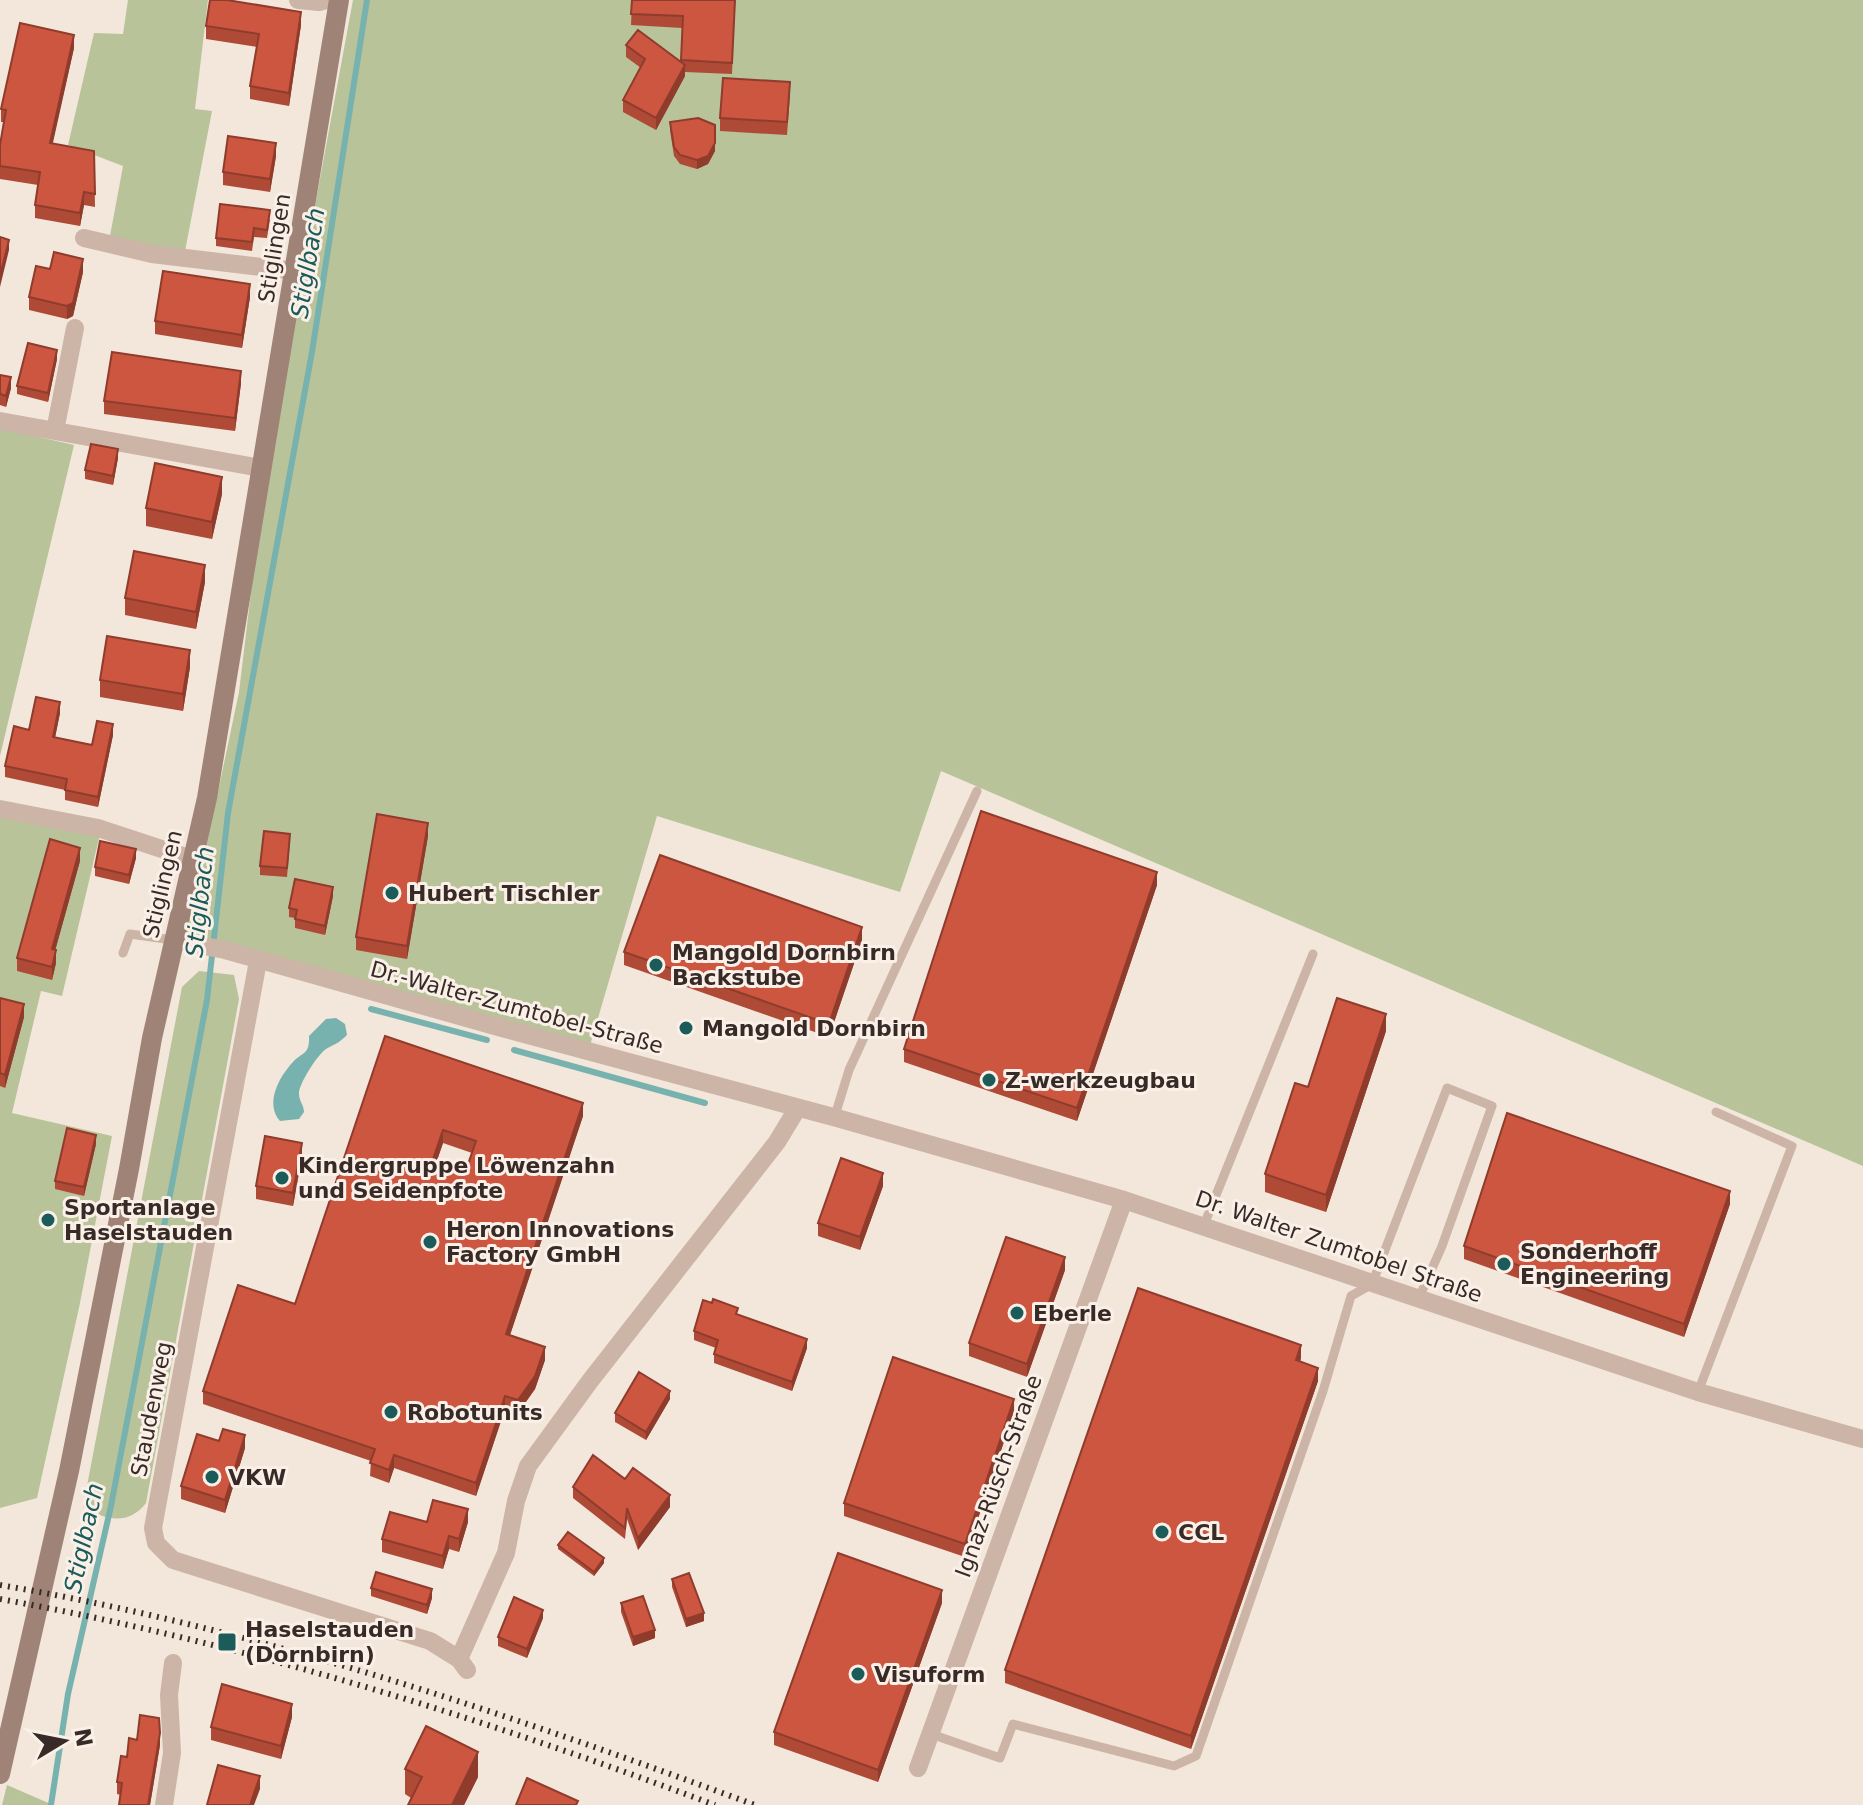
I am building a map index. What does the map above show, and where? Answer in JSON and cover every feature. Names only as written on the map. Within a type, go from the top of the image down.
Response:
[{"type":"main road","name":"Stiglingen","points":[[0,1774],[69,1471],[152,1038],[207,798],[339,0]]},
{"type":"street","points":[[298,0],[326,0]]},
{"type":"street","points":[[84,238],[152,254],[295,271]]},
{"type":"street","points":[[55,431],[75,328]]},
{"type":"street","points":[[0,421],[261,468]]},
{"type":"street","points":[[0,809],[98,828],[192,859]]},
{"type":"street","name":"Dr.-Walter-Zumtobel-Straße","points":[[174,940],[225,950],[797,1109]]},
{"type":"street","name":"Staudenweg","points":[[258,961],[153,1528],[156,1543],[173,1560],[430,1641],[463,1665],[506,1553],[516,1501],[528,1466],[590,1381],[777,1142],[797,1109]]},
{"type":"street","name":"Dr. Walter Zumtobel Straße","points":[[797,1109],[1124,1200],[1698,1392],[1863,1439]]},
{"type":"street","name":"Ignaz-Rüsch-Straße","points":[[918,1768],[1124,1200]]},
{"type":"street","points":[[164,1805],[173,1743],[168,1674]]},
{"type":"lane","points":[[837,1118],[849,1070],[977,791]]},
{"type":"lane","points":[[123,953],[130,934],[174,940]]},
{"type":"lane","points":[[1204,1225],[1313,954]]},
{"type":"lane","points":[[931,1734],[1000,1758],[1013,1724],[1174,1766],[1196,1756],[1323,1391],[1351,1296],[1372,1284],[1447,1088],[1492,1106],[1442,1246],[1419,1298]]},
{"type":"lane","points":[[1698,1392],[1792,1146],[1716,1112]]},
{"type":"green space","points":[[128,0],[208,0],[195,109],[212,111],[185,251],[152,247],[110,236],[123,166],[68,145],[94,33],[123,34]]},
{"type":"green space","points":[[353,0],[1863,0],[1863,1166],[941,771],[900,892],[657,816],[589,1049],[177,938],[214,811],[239,692],[265,476]]},
{"type":"green space","points":[[0,428],[74,445],[0,756]]},
{"type":"green space","name":"Sportanlage Haselstauden","points":[[0,817],[100,834],[62,996],[41,991],[12,1113],[112,1136],[80,1303],[37,1498],[0,1508]]},
{"type":"green space","points":[[199,971],[234,975],[239,999],[146,1503],[132,1515],[108,1518],[83,1507],[182,987]]},
{"type":"green space","points":[[7,1785],[53,1805],[2,1805]]},
{"type":"water","points":[[336,1018],[345,1024],[347,1035],[323,1052],[305,1077],[299,1094],[304,1112],[299,1119],[280,1121],[274,1107],[278,1083],[293,1062],[307,1050],[309,1036],[326,1019]]},
{"type":"building","points":[[210,0],[301,12],[289,93],[250,86],[259,34],[206,26]]},
{"type":"building","points":[[632,0],[735,0],[732,63],[681,60],[683,16],[631,14]]},
{"type":"building","points":[[20,23],[74,35],[50,143],[94,151],[95,194],[84,192],[80,213],[35,205],[40,172],[0,166],[6,110],[1,109]]},
{"type":"building","points":[[638,30],[685,65],[656,118],[623,100],[645,59],[626,45]]},
{"type":"building","points":[[723,78],[790,82],[787,122],[720,118]]},
{"type":"building","points":[[698,118],[715,125],[715,143],[708,156],[697,160],[680,155],[674,147],[670,122]]},
{"type":"building","points":[[228,136],[276,143],[270,179],[223,172]]},
{"type":"building","points":[[220,204],[270,210],[267,230],[254,228],[252,242],[216,238]]},
{"type":"building","points":[[0,237],[9,240],[0,276]]},
{"type":"building","points":[[54,252],[83,259],[73,303],[67,306],[29,297],[36,266],[50,269]]},
{"type":"building","points":[[163,271],[250,284],[242,335],[155,321]]},
{"type":"building","points":[[28,343],[57,350],[48,393],[17,386]]},
{"type":"building","points":[[112,352],[241,371],[235,418],[104,401]]},
{"type":"building","points":[[0,375],[11,377],[6,396],[0,394]]},
{"type":"building","points":[[91,444],[118,449],[113,476],[85,470]]},
{"type":"building","points":[[155,463],[222,477],[212,522],[146,508]]},
{"type":"building","points":[[134,551],[205,565],[196,612],[125,598]]},
{"type":"building","points":[[107,636],[190,650],[183,694],[100,680]]},
{"type":"building","points":[[36,697],[60,702],[53,737],[92,745],[97,721],[113,724],[98,797],[65,790],[67,779],[5,766],[14,726],[29,730]]},
{"type":"building","points":[[981,811],[1157,872],[1077,1108],[904,1049]]},
{"type":"building","name":"Hubert Tischler","points":[[377,814],[428,823],[407,946],[356,937]]},
{"type":"building","points":[[264,831],[290,834],[287,868],[260,866]]},
{"type":"building","points":[[50,839],[80,848],[52,949],[56,950],[52,967],[17,958]]},
{"type":"building","points":[[100,841],[136,849],[129,875],[95,867]]},
{"type":"building","name":"Mangold Dornbirn Backstube","points":[[660,855],[862,927],[829,1024],[624,952]]},
{"type":"building","points":[[295,879],[333,887],[325,926],[295,919],[297,910],[289,908]]},
{"type":"building","points":[[0,998],[24,1004],[5,1075],[0,1073]]},
{"type":"building","points":[[1337,998],[1386,1014],[1326,1195],[1265,1174],[1295,1083],[1308,1087]]},
{"type":"building","name":"Heron Innovations Factory GmbH","points":[[385,1036],[583,1103],[506,1334],[545,1347],[535,1376],[518,1400],[505,1396],[476,1483],[394,1455],[389,1470],[370,1463],[375,1449],[203,1391],[238,1285],[295,1304]],"holes":[[[443,1130],[476,1141],[465,1173],[432,1162]]]},
{"type":"building","points":[[1507,1113],[1730,1191],[1684,1324],[1464,1246]]},
{"type":"building","points":[[67,1128],[96,1135],[84,1187],[55,1181]]},
{"type":"building","points":[[265,1136],[302,1143],[293,1193],[256,1186]]},
{"type":"building","points":[[841,1158],[883,1173],[860,1237],[818,1223]]},
{"type":"building","name":"Eberle","points":[[1006,1237],[1065,1257],[1027,1364],[969,1343]]},
{"type":"building","name":"CCL","points":[[1138,1288],[1301,1345],[1296,1360],[1318,1368],[1191,1736],[1005,1670]]},
{"type":"building","points":[[713,1299],[738,1308],[736,1314],[807,1339],[792,1382],[714,1354],[718,1340],[694,1331],[703,1300],[712,1303]]},
{"type":"building","points":[[893,1357],[1014,1399],[965,1544],[844,1503]]},
{"type":"building","points":[[639,1372],[670,1391],[646,1432],[615,1413]]},
{"type":"building","name":"VKW","points":[[223,1429],[245,1435],[225,1500],[181,1486],[197,1434],[219,1441]]},
{"type":"building","points":[[593,1455],[625,1479],[633,1468],[670,1495],[638,1538],[627,1508],[625,1528],[573,1487]]},
{"type":"building","points":[[433,1500],[468,1509],[459,1539],[449,1536],[443,1556],[382,1539],[390,1512],[427,1522]]},
{"type":"building","points":[[568,1532],[604,1558],[594,1572],[558,1545]]},
{"type":"building","name":"Visuform","points":[[838,1553],[942,1590],[878,1770],[774,1732]]},
{"type":"building","points":[[376,1572],[432,1589],[427,1605],[371,1588]]},
{"type":"building","points":[[689,1573],[704,1613],[686,1619],[672,1579]]},
{"type":"building","points":[[643,1596],[655,1630],[633,1637],[621,1603]]},
{"type":"building","points":[[514,1597],[543,1610],[527,1649],[498,1637]]},
{"type":"building","points":[[222,1684],[292,1704],[281,1746],[211,1727]]},
{"type":"building","points":[[140,1715],[159,1718],[160,1733],[148,1805],[119,1805],[122,1783],[117,1782],[121,1756],[127,1757],[129,1738],[137,1740]]},
{"type":"building","points":[[426,1726],[478,1752],[452,1805],[408,1805],[422,1777],[405,1769]]},
{"type":"building","points":[[218,1765],[260,1776],[250,1805],[207,1805]]},
{"type":"building","points":[[527,1778],[578,1801],[576,1805],[516,1805]]},
{"type":"waterway","name":"Stiglbach","points":[[51,1805],[68,1694],[111,1506],[207,1000],[228,813],[312,352],[367,0]]},
{"type":"waterway","points":[[371,1009],[487,1040]]},
{"type":"waterway","points":[[514,1050],[705,1103]]},
{"type":"railway","points":[[0,1585],[193,1625],[382,1677],[570,1738],[755,1805]]},
{"type":"railway","points":[[0,1599],[182,1638],[362,1686],[540,1742],[715,1805]]},
{"type":"place","name":"Hubert Tischler","points":[[392,893]]},
{"type":"place","name":"Mangold Dornbirn Backstube","points":[[656,965]]},
{"type":"place","name":"Mangold Dornbirn","points":[[686,1028]]},
{"type":"place","name":"Z-werkzeugbau","points":[[989,1080]]},
{"type":"place","name":"Kindergruppe Löwenzahn und Seidenpfote","points":[[282,1178]]},
{"type":"place","name":"Sportanlage Haselstauden","points":[[48,1220]]},
{"type":"place","name":"Heron Innovations Factory GmbH","points":[[430,1242]]},
{"type":"place","name":"Sonderhoff Engineering","points":[[1504,1264]]},
{"type":"place","name":"Eberle","points":[[1017,1313]]},
{"type":"place","name":"Robotunits","points":[[391,1412]]},
{"type":"place","name":"VKW","points":[[212,1477]]},
{"type":"place","name":"CCL","points":[[1162,1532]]},
{"type":"place","name":"Haselstauden (Dornbirn)","points":[[227,1642]]},
{"type":"place","name":"Visuform","points":[[858,1674]]}]
